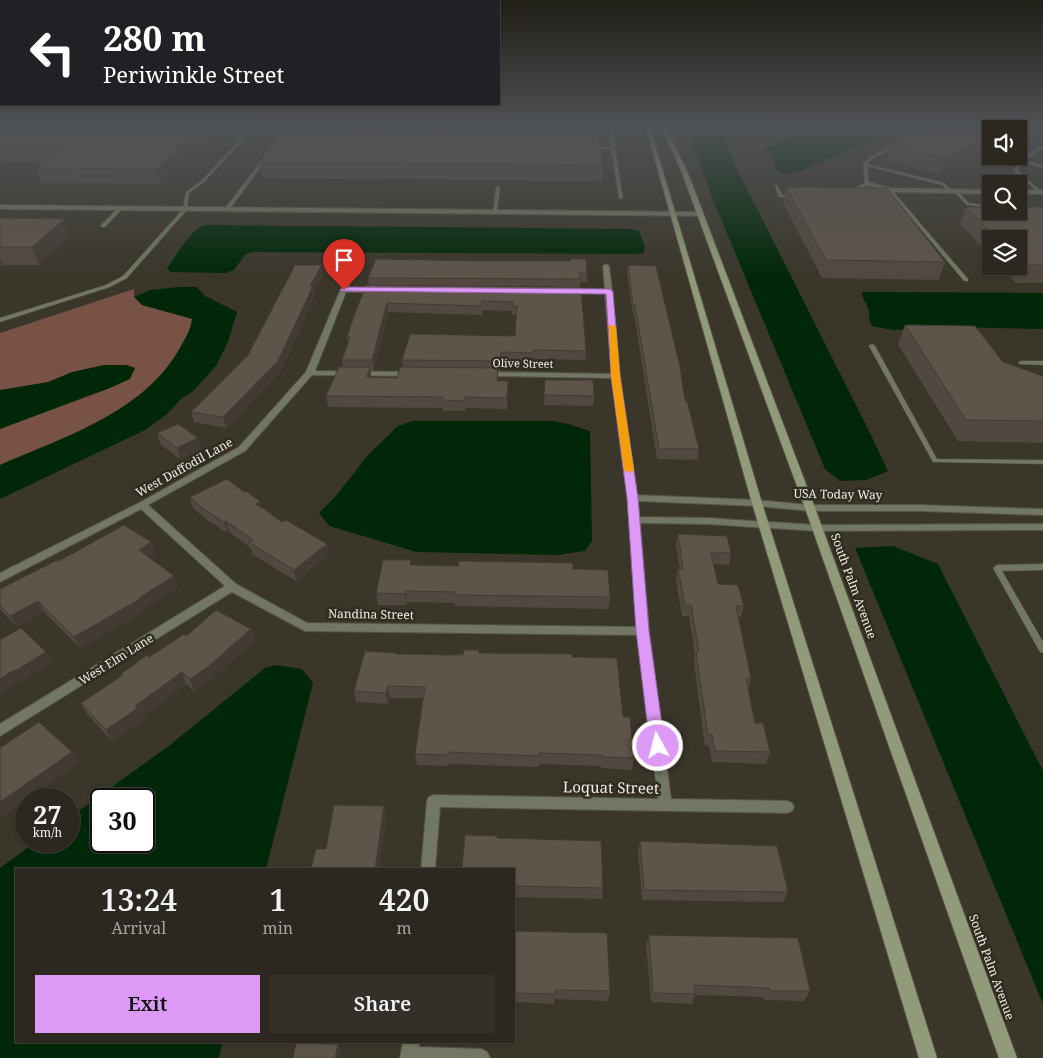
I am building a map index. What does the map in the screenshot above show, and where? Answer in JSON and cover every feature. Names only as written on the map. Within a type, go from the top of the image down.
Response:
[{"type":"main road","points":[[663,177],[757,503],[928,1058]]},
{"type":"main road","name":"South Palm Avenue","points":[[687,177],[810,508],[1008,1058]]},
{"type":"street","points":[[867,184],[890,190],[982,192]]},
{"type":"street","points":[[1027,192],[1042,193]]},
{"type":"street","points":[[0,207],[700,214]]},
{"type":"street","points":[[606,266],[610,292],[616,376],[633,498],[643,631],[665,804]]},
{"type":"street","name":"West Daffodil Lane","points":[[0,578],[142,505],[242,449],[310,373],[353,268]]},
{"type":"street","points":[[344,290],[383,290]]},
{"type":"street","points":[[560,291],[610,292]]},
{"type":"street","points":[[310,373],[418,374]]},
{"type":"street","name":"Olive Street","points":[[478,374],[616,376]]},
{"type":"street","name":"USA Today Way","points":[[633,498],[757,503],[810,508],[919,508],[1043,512]]},
{"type":"street","name":"Nandina Street","points":[[142,505],[232,587],[305,627],[643,631]]},
{"type":"street","points":[[634,520],[707,520],[764,526],[817,528],[1043,527]]},
{"type":"street","name":"West Elm Lane","points":[[0,731],[232,587]]},
{"type":"street","name":"Loquat Street","points":[[428,868],[434,801],[787,806]]},
{"type":"street","points":[[410,1051],[481,1058]]},
{"type":"lane","points":[[0,320],[108,286],[125,277],[185,209],[187,193],[206,177]]},
{"type":"lane","points":[[226,210],[252,177]]},
{"type":"lane","points":[[618,177],[621,198]]},
{"type":"lane","points":[[847,194],[867,184],[866,177]]},
{"type":"lane","points":[[917,177],[943,184],[968,204],[982,206]]},
{"type":"lane","points":[[1024,177],[1042,193]]},
{"type":"lane","points":[[495,212],[498,186]]},
{"type":"lane","points":[[776,186],[780,196],[798,196]]},
{"type":"lane","points":[[890,190],[966,280]]},
{"type":"lane","points":[[104,226],[120,209]]},
{"type":"lane","points":[[872,346],[935,461],[1043,462]]},
{"type":"lane","points":[[1021,362],[1043,362]]},
{"type":"lane","points":[[1043,567],[997,568],[1043,650]]},
{"type":"shaded area","points":[[705,177],[741,177],[888,471],[866,480],[840,481],[825,469]]},
{"type":"shaded area","points":[[205,225],[631,229],[639,231],[645,247],[644,253],[636,254],[252,252],[245,255],[234,270],[225,273],[170,272],[167,268],[184,243],[195,231]]},
{"type":"shaded area","points":[[197,287],[205,296],[237,312],[228,342],[216,366],[193,391],[145,430],[0,499],[0,465],[101,420],[147,388],[166,369],[191,327],[192,319],[142,305],[134,297],[150,290]]},
{"type":"shaded area","points":[[134,289],[134,297],[142,305],[192,318],[191,326],[181,346],[166,369],[147,388],[101,420],[0,465],[0,333]]},
{"type":"shaded area","points":[[862,292],[1043,293],[1043,329],[950,327],[893,330],[872,326]]},
{"type":"shaded area","points":[[104,365],[127,365],[135,368],[130,379],[0,429],[0,390],[48,382],[72,372]]},
{"type":"shaded area","points":[[413,421],[553,421],[590,431],[592,541],[585,551],[558,555],[417,552],[329,526],[319,513],[336,496],[368,455],[398,426]]},
{"type":"shaded area","points":[[893,546],[938,564],[1043,771],[1043,1004],[855,548]]},
{"type":"shaded area","points":[[276,665],[302,669],[313,683],[266,868],[15,868],[15,1043],[223,1043],[219,1058],[0,1058],[0,868],[21,853],[80,853],[80,810],[90,803],[90,853],[155,853],[155,788],[111,788],[170,745],[265,668]]},
{"type":"building","points":[[786,187],[887,188],[945,262],[826,260]]},
{"type":"building","points":[[966,207],[982,207],[982,220],[1027,220],[1027,207],[1043,207],[1043,265],[1027,265],[1027,230],[989,230]]},
{"type":"building","points":[[0,218],[65,219],[32,247],[0,247]]},
{"type":"building","points":[[376,259],[570,261],[570,259],[586,259],[587,273],[579,273],[580,279],[368,278]]},
{"type":"building","points":[[295,265],[322,265],[310,286],[313,286],[278,361],[223,417],[191,412],[248,355]]},
{"type":"building","points":[[628,265],[656,266],[680,367],[685,401],[687,401],[699,449],[659,449],[635,305],[633,305]]},
{"type":"building","points":[[366,285],[581,287],[586,351],[534,350],[533,353],[501,352],[500,361],[402,360],[410,334],[515,336],[517,306],[512,306],[513,302],[482,301],[481,306],[387,303],[372,360],[342,360],[350,337],[347,337]]},
{"type":"building","points":[[905,325],[975,326],[1003,362],[1043,376],[1043,421],[966,420]]},
{"type":"building","points":[[339,367],[370,367],[367,377],[397,378],[400,367],[498,368],[497,381],[508,381],[507,398],[465,397],[464,401],[443,400],[443,397],[326,396]]},
{"type":"building","points":[[545,380],[593,380],[594,396],[544,395]]},
{"type":"building","points":[[178,424],[198,438],[177,448],[157,433]]},
{"type":"building","points":[[227,479],[260,501],[256,504],[282,522],[286,520],[327,544],[294,570],[249,542],[253,540],[226,521],[224,522],[202,508],[190,497]]},
{"type":"building","points":[[124,525],[151,542],[139,550],[174,576],[140,599],[74,637],[38,601],[10,616],[0,605],[0,589],[57,560],[59,561]]},
{"type":"building","points":[[678,534],[727,536],[731,553],[711,553],[718,584],[738,585],[744,606],[736,606],[751,678],[746,678],[755,723],[763,723],[770,752],[715,751],[712,735],[708,735],[696,652],[699,652],[691,605],[685,605],[678,569],[683,569]]},
{"type":"building","points":[[383,560],[411,560],[410,565],[458,566],[459,561],[573,563],[573,569],[608,570],[610,597],[454,595],[455,592],[406,591],[405,594],[376,593]]},
{"type":"building","points":[[216,610],[251,629],[209,666],[190,679],[182,672],[135,706],[138,708],[106,730],[81,703],[123,675],[121,674],[147,655],[149,657],[184,634],[186,636]]},
{"type":"building","points":[[21,628],[46,652],[0,679],[0,640]]},
{"type":"building","points":[[464,650],[479,650],[479,653],[572,654],[572,657],[617,658],[623,717],[630,717],[634,758],[539,753],[539,756],[448,752],[448,755],[415,754],[425,687],[388,686],[386,693],[354,691],[365,651],[396,654],[463,655]]},
{"type":"building","points":[[39,722],[72,752],[20,788],[15,788],[15,792],[0,802],[0,748]]},
{"type":"building","points":[[334,805],[384,806],[375,868],[311,868],[316,849],[326,849]]},
{"type":"building","points":[[465,835],[497,836],[497,838],[601,841],[603,888],[515,886],[515,868],[462,868]]},
{"type":"building","points":[[640,841],[777,846],[788,892],[644,890]]},
{"type":"building","points":[[515,931],[607,933],[610,991],[555,990],[555,994],[515,993]]},
{"type":"building","points":[[649,935],[798,938],[810,991],[770,991],[769,988],[694,985],[695,994],[653,993]]},
{"type":"building","points":[[296,1043],[338,1044],[335,1058],[293,1058]]},
{"type":"slow traffic","points":[[612,326],[616,376],[629,470]]},
{"type":"route","points":[[344,290],[610,292],[616,376],[633,498],[643,631],[658,746]]}]
